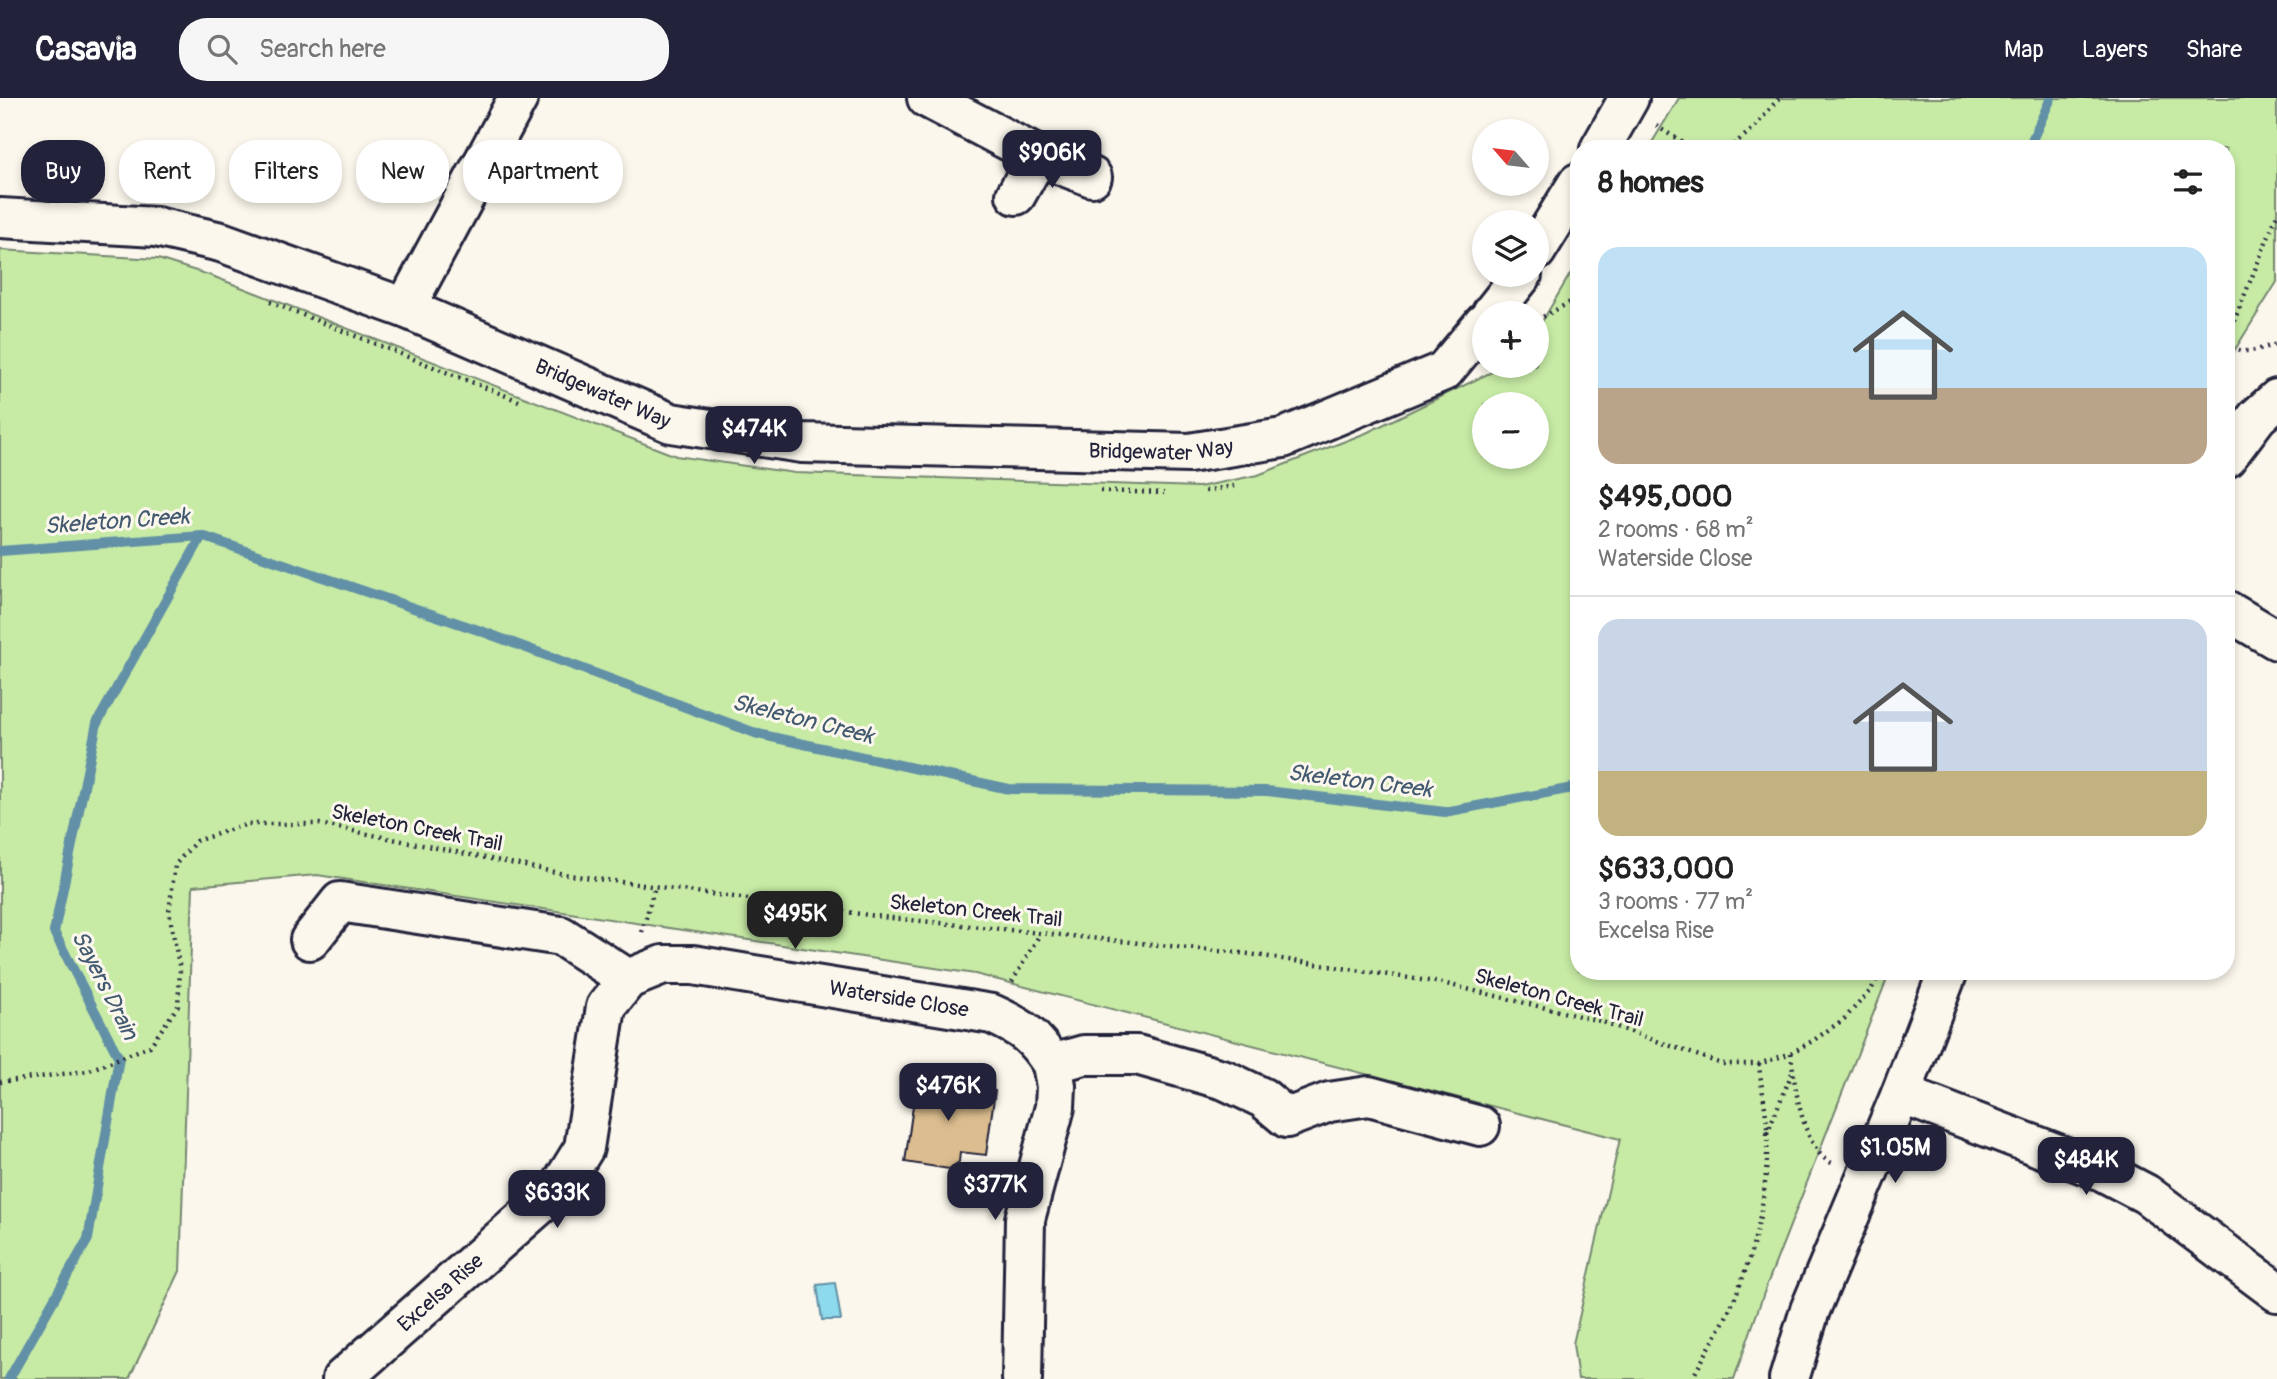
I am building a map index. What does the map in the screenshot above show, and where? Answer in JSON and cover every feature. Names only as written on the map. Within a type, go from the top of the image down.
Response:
[{"type":"street","points":[[405,308],[518,98]]},
{"type":"street","points":[[927,98],[1038,156],[1092,177]]},
{"type":"street","points":[[1605,140],[1627,103]]},
{"type":"street","points":[[1016,195],[1038,156]]},
{"type":"street","points":[[1549,230],[1570,196]]},
{"type":"street","name":"Bridgewater Way","points":[[0,218],[156,227],[221,243],[405,308],[670,423],[802,443],[1189,453],[1283,438],[1444,371],[1472,337]]},
{"type":"street","points":[[1501,301],[1513,287]]},
{"type":"street","points":[[2235,446],[2257,417],[2277,399]]},
{"type":"street","points":[[2235,615],[2277,640]]},
{"type":"street","points":[[310,940],[340,902],[561,936],[628,979]]},
{"type":"street","name":"Waterside Close","points":[[628,979],[663,965],[693,965],[992,1014],[1020,1026],[1038,1042],[1052,1065]]},
{"type":"street","name":"Excelsa Rise","points":[[342,1379],[559,1187],[584,1148],[606,1007],[628,979]]},
{"type":"street","points":[[1788,1379],[1810,1310],[1901,1094],[1945,980]]},
{"type":"street","points":[[1022,1379],[1025,1219],[1055,1107],[1056,1086],[1052,1065],[1084,1055],[1137,1055],[1225,1080],[1263,1098],[1287,1118],[1329,1102],[1369,1096],[1480,1126]]},
{"type":"street","points":[[1901,1094],[2102,1171],[2146,1194],[2277,1292]]},
{"type":"path","points":[[1739,140],[1754,128],[1779,98]]},
{"type":"path","points":[[1627,103],[1681,140]]},
{"type":"path","points":[[2235,320],[2277,215]]},
{"type":"path","points":[[1549,313],[1570,302]]},
{"type":"path","points":[[2235,350],[2238,352],[2254,351],[2277,344]]},
{"type":"path","name":"Skeleton Creek Trail","points":[[0,1082],[87,1071],[150,1046],[178,1006],[180,970],[169,912],[175,865],[195,841],[248,824],[319,824],[569,875],[877,916],[1250,954],[1442,983],[1600,1021],[1722,1064],[1759,1064],[1791,1053],[1844,1019],[1871,990],[1876,980]]},
{"type":"path","points":[[992,1014],[1040,934]]},
{"type":"path","points":[[1791,1053],[1795,1091],[1806,1130],[1824,1160],[1866,1178]]},
{"type":"path","points":[[1692,1379],[1726,1317],[1745,1272],[1757,1228],[1765,1185],[1767,1133],[1759,1064]]},
{"type":"path","points":[[1767,1133],[1793,1073]]},
{"type":"green space","points":[[1679,98],[2277,98],[2277,282],[2235,350],[2235,140],[1653,140]]},
{"type":"green space","points":[[0,250],[158,259],[212,276],[676,456],[795,473],[1199,487],[1258,475],[1366,433],[1479,378],[1549,378],[1549,310],[1570,274],[1570,980],[1886,980],[1766,1287],[1734,1379],[1578,1379],[1573,1344],[1620,1139],[975,974],[317,875],[193,886],[180,1271],[129,1379],[0,1379]]},
{"type":"water","points":[[835,1283],[841,1320],[822,1320],[817,1285]]},
{"type":"building","points":[[924,1074],[932,1075],[938,1083],[995,1091],[986,1155],[960,1152],[959,1162],[949,1169],[905,1162],[917,1078]]},
{"type":"waterway","name":"Skeleton Creek","points":[[2032,140],[2051,98]]},
{"type":"waterway","name":"Skeleton Creek","points":[[0,551],[202,536],[481,631],[758,734],[1009,789],[1267,791],[1445,812],[1570,789]]},
{"type":"waterway","name":"Sayers Drain","points":[[9,1379],[88,1239],[119,1058],[54,932],[97,723],[202,536]]}]
